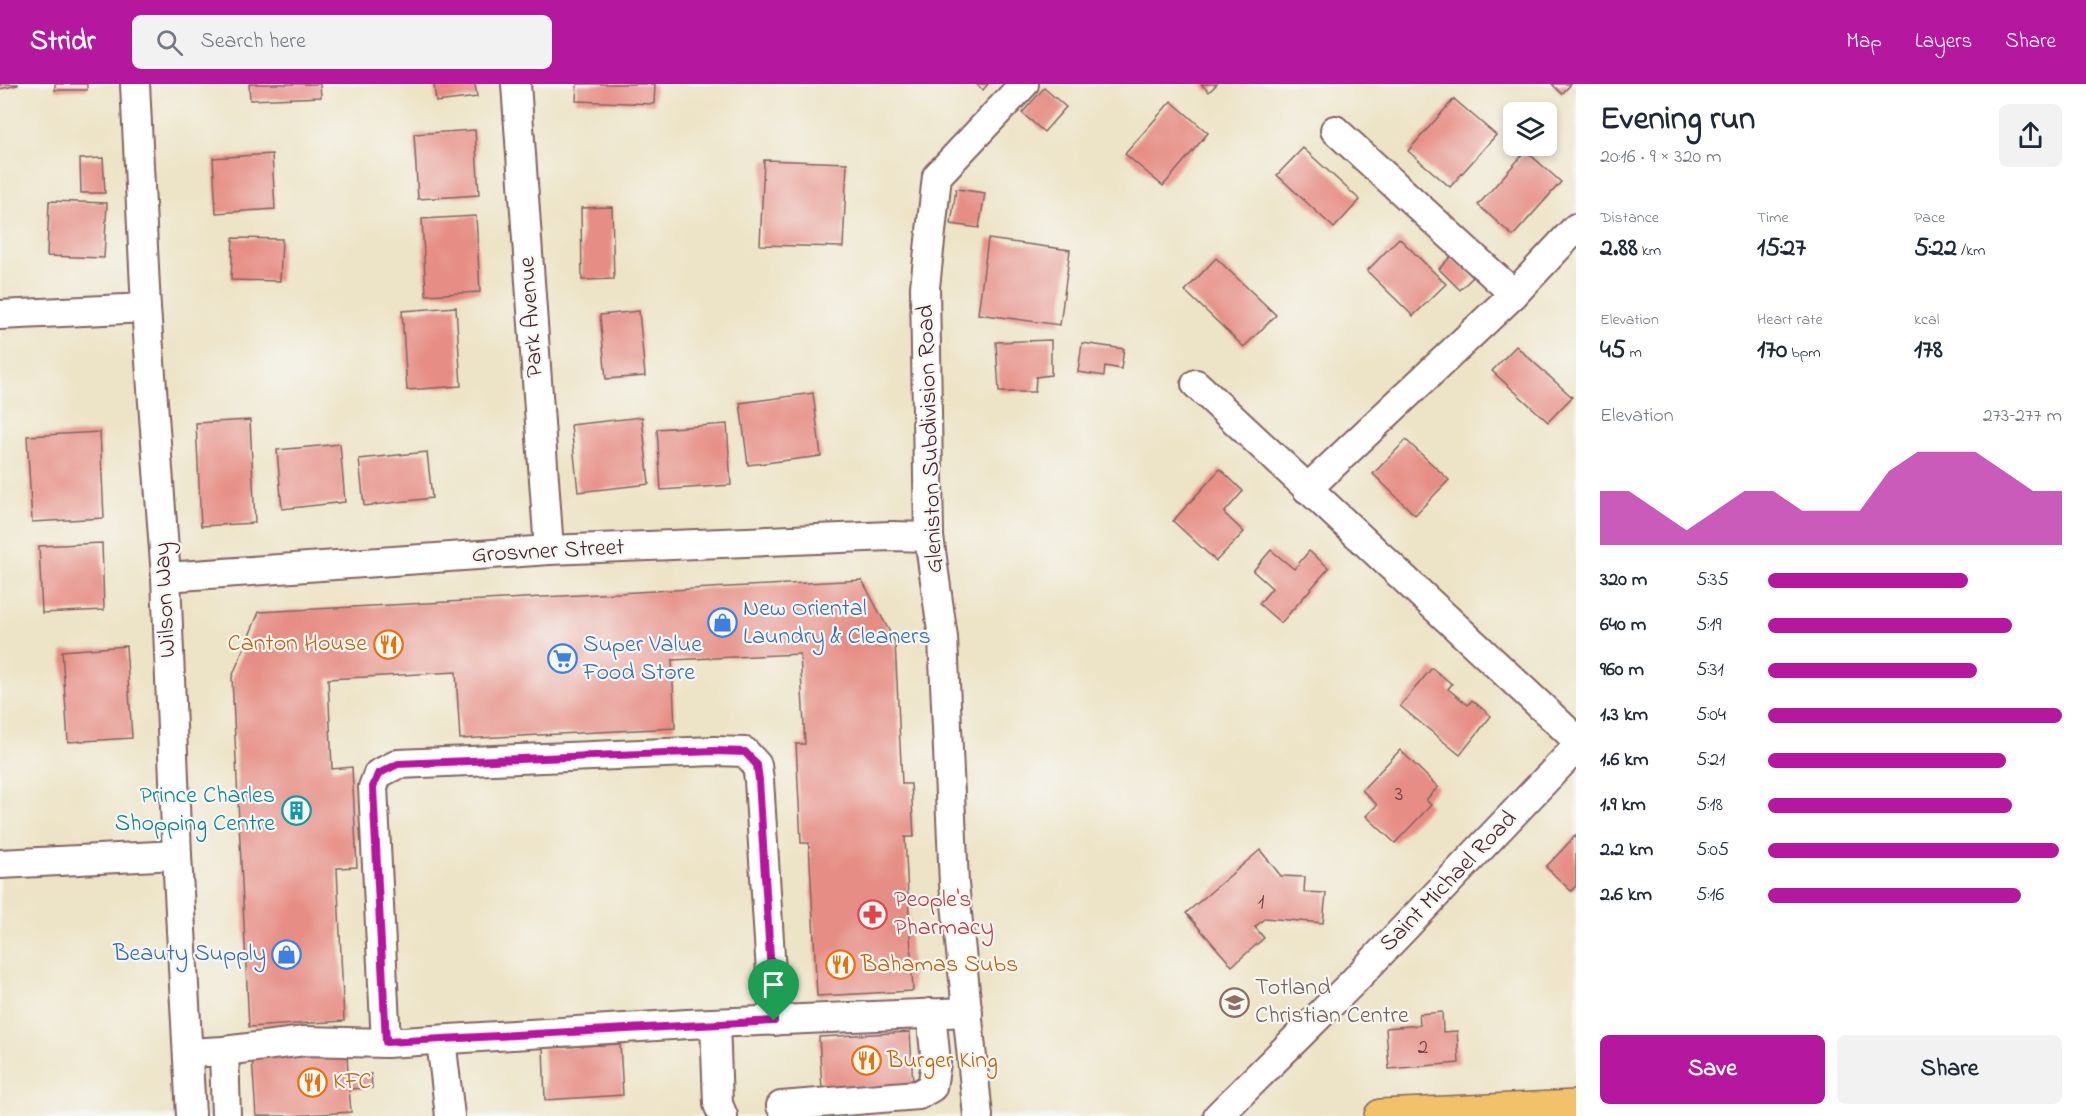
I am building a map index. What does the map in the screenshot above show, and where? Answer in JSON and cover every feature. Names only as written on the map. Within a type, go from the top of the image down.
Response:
[{"type":"highway","points":[[1381,1116],[1576,1107]]},
{"type":"street","name":"Wilson Way","points":[[135,84],[146,308],[166,577],[177,855],[191,1116]]},
{"type":"street","name":"Park Avenue","points":[[516,84],[549,550]]},
{"type":"street","name":"Gleniston Subdivision Road","points":[[978,1116],[954,884],[943,638],[930,537],[925,287],[937,176],[1024,84]]},
{"type":"street","points":[[1335,130],[1514,294]]},
{"type":"street","points":[[1307,489],[1514,294],[1576,228]]},
{"type":"street","points":[[0,315],[146,308]]},
{"type":"street","points":[[1196,384],[1576,740]]},
{"type":"street","name":"Grosvner Street","points":[[166,577],[549,550],[891,536],[930,537]]},
{"type":"street","name":"Saint Michael Road","points":[[1218,1116],[1353,982],[1576,748]]},
{"type":"street","points":[[386,1042],[373,787],[378,774],[398,764],[714,751],[745,752],[757,765],[759,780],[774,1021]]},
{"type":"street","points":[[0,864],[177,855]]},
{"type":"street","points":[[188,1053],[305,1041],[441,1040],[715,1023],[968,1012]]},
{"type":"street","points":[[781,1106],[918,1095],[932,1086],[936,1063],[931,1013]]},
{"type":"street","points":[[715,1023],[718,1104],[723,1116]]},
{"type":"street","points":[[441,1040],[450,1116]]},
{"type":"street","points":[[224,1051],[226,1116]]},
{"type":"building","points":[[0,84],[18,84],[18,85],[0,89]]},
{"type":"building","points":[[55,84],[87,84],[87,90],[55,90]]},
{"type":"building","points":[[249,84],[320,84],[321,97],[250,100]]},
{"type":"building","points":[[434,84],[475,84],[477,97],[436,102]]},
{"type":"building","points":[[577,84],[655,84],[654,104],[576,101]]},
{"type":"building","points":[[976,84],[988,84],[983,90]]},
{"type":"building","points":[[1201,84],[1217,84],[1209,92]]},
{"type":"building","points":[[1552,84],[1571,84],[1562,94]]},
{"type":"building","points":[[1044,88],[1066,107],[1044,132],[1022,113]]},
{"type":"building","points":[[1454,99],[1496,135],[1450,187],[1408,151]]},
{"type":"building","points":[[1171,101],[1208,133],[1163,186],[1125,154]]},
{"type":"building","points":[[475,130],[479,195],[418,199],[414,134]]},
{"type":"building","points":[[1303,148],[1360,200],[1334,228],[1277,175]]},
{"type":"building","points":[[272,154],[275,209],[216,213],[213,158]]},
{"type":"building","points":[[1522,156],[1532,156],[1561,182],[1513,236],[1478,205]]},
{"type":"building","points":[[103,158],[105,193],[81,193],[80,159]]},
{"type":"building","points":[[764,160],[847,163],[843,247],[760,245]]},
{"type":"building","points":[[956,189],[985,193],[979,228],[951,224]]},
{"type":"building","points":[[49,201],[107,203],[104,258],[47,256]]},
{"type":"building","points":[[612,207],[614,279],[582,280],[581,208]]},
{"type":"building","points":[[476,216],[480,292],[426,295],[422,219]]},
{"type":"building","points":[[233,238],[282,239],[280,281],[231,280]]},
{"type":"building","points":[[1399,238],[1446,284],[1413,316],[1367,271]]},
{"type":"building","points":[[988,239],[1070,250],[1060,325],[978,314]]},
{"type":"building","points":[[1451,256],[1473,277],[1460,290],[1439,269]]},
{"type":"building","points":[[1216,258],[1276,315],[1244,347],[1185,291]]},
{"type":"building","points":[[456,307],[461,386],[407,390],[402,311]]},
{"type":"building","points":[[639,311],[645,376],[606,379],[600,315]]},
{"type":"building","points":[[1051,340],[1051,375],[1036,377],[1035,392],[999,392],[996,342]]},
{"type":"building","points":[[1082,343],[1124,349],[1121,369],[1105,366],[1104,376],[1078,372]]},
{"type":"building","points":[[1516,346],[1572,397],[1548,422],[1492,371]]},
{"type":"building","points":[[813,393],[821,456],[748,465],[740,403]]},
{"type":"building","points":[[642,417],[649,484],[578,492],[571,425]]},
{"type":"building","points":[[250,420],[255,523],[201,526],[196,423]]},
{"type":"building","points":[[727,424],[731,485],[661,490],[657,429]]},
{"type":"building","points":[[100,432],[104,518],[32,522],[27,436]]},
{"type":"building","points":[[1406,440],[1449,480],[1415,515],[1373,474]]},
{"type":"building","points":[[340,444],[345,502],[282,509],[277,450]]},
{"type":"building","points":[[427,452],[432,498],[364,506],[359,459]]},
{"type":"building","points":[[1220,469],[1243,491],[1224,513],[1244,532],[1216,561],[1173,521]]},
{"type":"building","points":[[102,543],[104,610],[42,613],[39,546]]},
{"type":"building","points":[[1271,550],[1294,569],[1309,551],[1329,568],[1281,623],[1259,604],[1272,588],[1253,571]]},
{"type":"building","name":"Prince Charles Shopping Centre","points":[[862,580],[895,642],[902,784],[911,784],[914,837],[905,837],[913,991],[817,996],[809,843],[801,843],[796,744],[805,744],[800,654],[672,660],[675,728],[460,739],[456,672],[328,679],[332,769],[352,767],[357,867],[337,868],[344,1021],[249,1027],[232,677],[259,612]]},
{"type":"building","points":[[126,646],[132,738],[68,742],[62,651]]},
{"type":"building","points":[[1432,668],[1452,684],[1448,689],[1468,705],[1472,700],[1491,716],[1460,755],[1400,706]]},
{"type":"building","points":[[1400,750],[1438,787],[1426,800],[1431,805],[1395,843],[1366,816],[1377,805],[1362,790]]},
{"type":"building","points":[[1576,835],[1576,886],[1571,891],[1546,867]]},
{"type":"building","points":[[1260,850],[1281,876],[1305,877],[1304,892],[1326,893],[1323,923],[1265,918],[1255,927],[1264,938],[1232,966],[1186,913]]},
{"type":"building","points":[[1442,1012],[1443,1032],[1457,1031],[1459,1063],[1389,1069],[1386,1028],[1420,1025],[1419,1014]]},
{"type":"building","name":"Burger King","points":[[910,1032],[913,1085],[822,1090],[819,1037]]},
{"type":"building","points":[[620,1044],[623,1095],[545,1100],[543,1048]]},
{"type":"building","name":"KFC","points":[[347,1050],[348,1076],[371,1074],[372,1088],[349,1089],[351,1112],[256,1116],[252,1057]]},
{"type":"place","name":"New Oriental Laundry & Cleaners","points":[[722,623]]},
{"type":"place","name":"Canton House","points":[[388,644]]},
{"type":"place","name":"Super Value Food Store","points":[[562,659]]},
{"type":"place","name":"Prince Charles Shopping Centre","points":[[296,810]]},
{"type":"place","name":"People's Pharmacy","points":[[873,914]]},
{"type":"place","name":"Beauty Supply","points":[[287,954]]},
{"type":"place","name":"Bahamas Subs","points":[[840,965]]},
{"type":"place","name":"Totland Christian Centre","points":[[1234,1002]]},
{"type":"place","name":"Burger King","points":[[866,1061]]},
{"type":"place","name":"KFC","points":[[312,1082]]},
{"type":"route","points":[[714,751],[745,752],[757,765],[759,780],[774,1021],[386,1042],[373,787],[378,774],[398,764],[714,751]]}]
